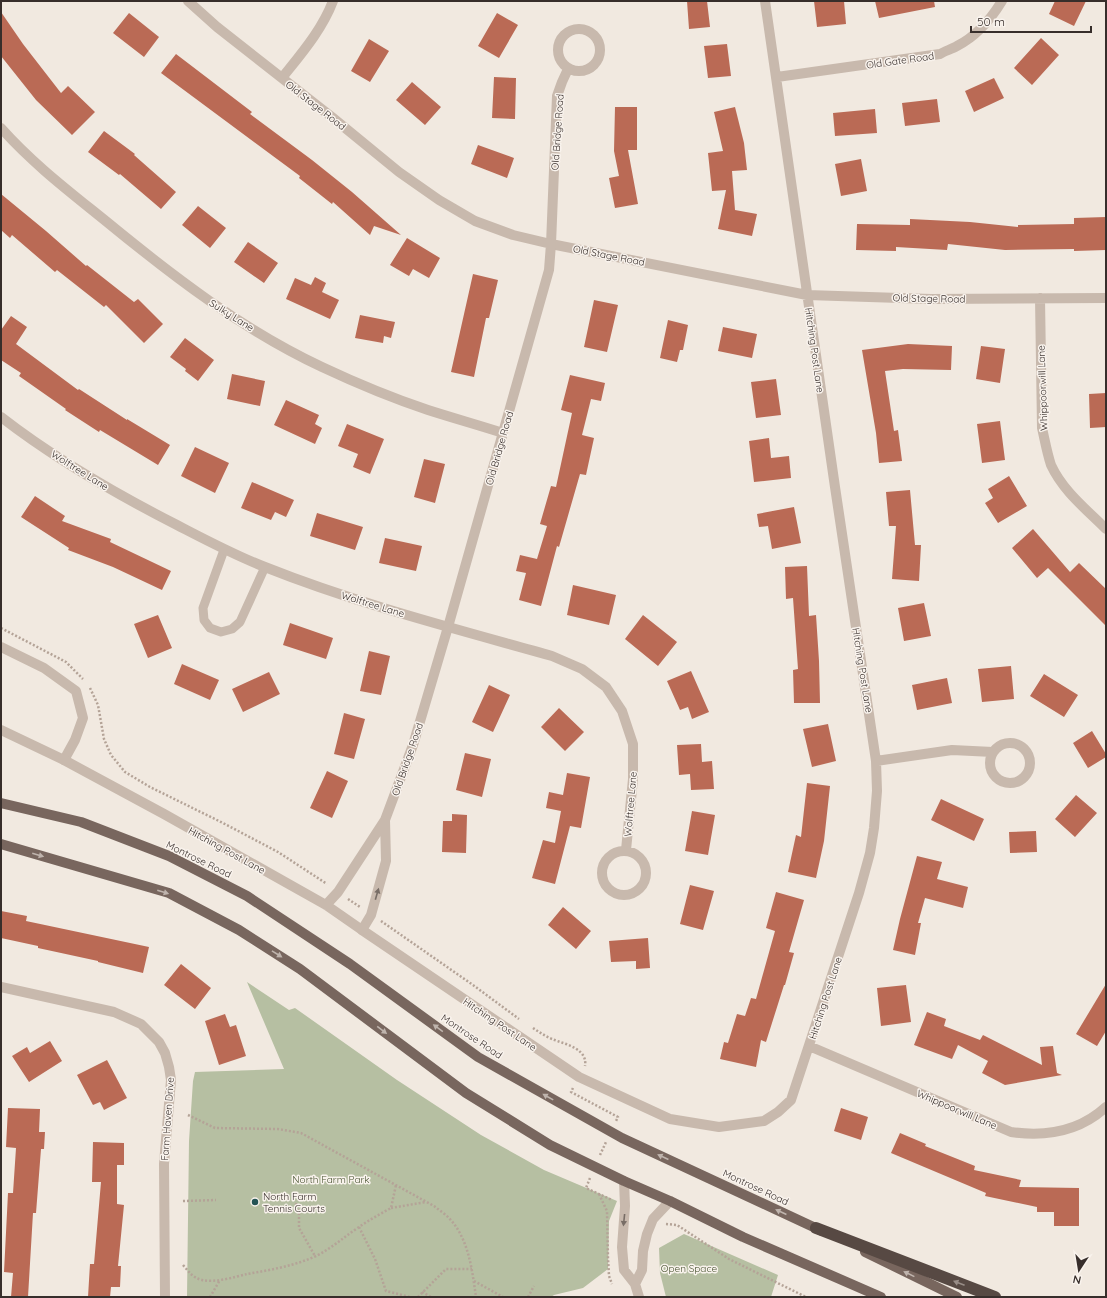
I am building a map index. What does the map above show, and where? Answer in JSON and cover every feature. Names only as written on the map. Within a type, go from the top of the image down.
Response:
[{"type":"highway","points":[[816,1228],[995,1297]]},
{"type":"main road","name":"Montrose Road","points":[[1,803],[81,822],[169,856],[247,896],[350,964],[478,1057],[611,1132],[816,1228],[957,1297]]},
{"type":"main road","points":[[1,844],[169,893],[239,930],[300,969],[466,1093],[550,1145],[744,1237],[881,1297]]},
{"type":"street","name":"Old Stage Road","points":[[188,1],[217,27],[399,172],[439,200],[475,221],[513,235],[551,244],[807,295],[930,299],[1106,298]]},
{"type":"street","points":[[282,78],[307,46],[329,11],[333,1]]},
{"type":"street","name":"Hitching Post Lane","points":[[1,730],[64,760],[326,905],[579,1077],[670,1119],[719,1127],[764,1121],[778,1112],[791,1100],[859,893],[870,853],[877,791],[876,761],[765,1]]},
{"type":"street","name":"Old Gate Road","points":[[776,77],[940,54],[957,46],[983,27],[1002,1]]},
{"type":"street","points":[[581,29],[590,32],[597,39],[600,47],[599,57],[594,65],[586,70],[577,72],[568,69],[561,62],[558,53],[558,44],[563,36],[571,30],[581,29]]},
{"type":"street","name":"Old Bridge Road","points":[[326,905],[338,892],[385,820],[413,744],[448,627],[549,270],[557,96],[568,69]]},
{"type":"street","name":"Sulky Lane","points":[[1,128],[16,145],[47,174],[194,291],[239,320],[289,350],[354,381],[428,410],[503,433]]},
{"type":"street","name":"Whippoorwill Lane","points":[[1040,298],[1042,428],[1051,465],[1068,491],[1106,529]]},
{"type":"street","name":"Wolftree Lane","points":[[1,417],[15,428],[90,477],[141,507],[224,550],[265,567],[348,597],[552,656],[582,669],[606,687],[622,711],[633,744],[633,779],[626,850]]},
{"type":"street","points":[[1,647],[44,668],[76,691],[83,718],[75,740],[64,760]]},
{"type":"street","points":[[876,761],[952,750],[993,752],[998,747],[1011,743],[1018,744],[1024,748],[1028,754],[1030,768],[1027,774],[1016,783],[1009,784],[1002,782],[992,773],[990,759],[993,752]]},
{"type":"street","name":"Old Bridge Road","points":[[362,930],[371,915],[386,861],[385,820]]},
{"type":"street","name":"Wolftree Lane","points":[[626,850],[643,860],[646,870],[645,880],[640,888],[632,894],[622,895],[612,892],[605,885],[602,876],[602,866],[607,857],[616,852],[626,850]]},
{"type":"street","name":"Farm Haven Drive","points":[[1,987],[114,1012],[141,1024],[165,1052],[171,1080],[164,1164],[165,1297]]},
{"type":"street","name":"Whippoorwill Lane","points":[[809,1046],[1011,1132],[1027,1134],[1058,1132],[1091,1119],[1106,1107]]},
{"type":"street","points":[[624,1181],[626,1206],[622,1247],[624,1270],[635,1284],[639,1297]]},
{"type":"street","points":[[635,1284],[642,1270],[643,1251],[647,1234],[653,1219],[670,1201]]},
{"type":"lane","points":[[224,550],[203,608],[204,620],[210,628],[221,632],[232,629],[240,622],[265,567]]},
{"type":"path","points":[[1,628],[66,662],[84,680]]},
{"type":"path","points":[[89,686],[98,705],[104,739],[111,755],[126,772],[150,787],[278,852],[315,875]]},
{"type":"path","points":[[384,924],[473,985],[521,1021]]},
{"type":"path","points":[[527,1025],[550,1038],[578,1049],[584,1055],[586,1061],[584,1068]]},
{"type":"path","points":[[572,1090],[571,1092],[618,1117],[594,1167],[586,1188],[614,1201]]},
{"type":"path","points":[[188,1115],[215,1128],[278,1129],[301,1133],[434,1206],[449,1218],[458,1231],[469,1254],[476,1297]]},
{"type":"path","points":[[391,1208],[396,1185]]},
{"type":"path","points":[[599,1194],[607,1211],[609,1276],[612,1284]]},
{"type":"path","points":[[183,1201],[216,1200]]},
{"type":"path","points":[[183,1265],[191,1275],[207,1281],[286,1266],[315,1256],[342,1240],[359,1226],[391,1208],[426,1202]]},
{"type":"path","points":[[295,1204],[299,1204],[299,1228],[315,1256]]},
{"type":"path","points":[[668,1225],[677,1225],[729,1259],[806,1297]]},
{"type":"path","points":[[359,1226],[375,1259],[386,1291],[410,1297]]},
{"type":"path","points":[[418,1297],[446,1270],[472,1269]]},
{"type":"path","points":[[210,1297],[220,1279]]},
{"type":"path","points":[[473,1280],[503,1297]]},
{"type":"path","points":[[528,1297],[534,1286]]},
{"type":"path","points":[[422,1292],[430,1297]]},
{"type":"green space","name":"North Farm Park","points":[[247,982],[289,1010],[295,1008],[397,1080],[481,1135],[544,1170],[617,1201],[609,1221],[608,1269],[583,1288],[551,1297],[187,1297],[189,1141],[193,1081],[195,1072],[284,1069]]},
{"type":"green space","name":"Open Space","points":[[684,1234],[778,1275],[771,1297],[666,1297],[660,1273],[659,1248]]},
{"type":"building","points":[[687,1],[707,1],[710,27],[689,29]]},
{"type":"building","points":[[814,1],[844,1],[846,24],[817,27]]},
{"type":"building","points":[[875,1],[934,1],[935,7],[879,18]]},
{"type":"building","points":[[1055,1],[1086,1],[1074,26],[1049,14]]},
{"type":"building","points":[[1,12],[23,44],[61,93],[68,86],[95,112],[72,135],[36,100],[1,56]]},
{"type":"building","points":[[129,13],[159,37],[144,57],[113,33]]},
{"type":"building","points":[[497,13],[518,25],[499,58],[478,46]]},
{"type":"building","points":[[1041,38],[1059,55],[1032,85],[1014,68]]},
{"type":"building","points":[[369,39],[389,51],[370,82],[351,71]]},
{"type":"building","points":[[727,44],[731,76],[708,78],[704,46]]},
{"type":"building","points":[[176,54],[252,112],[250,114],[352,192],[401,235],[374,226],[370,235],[333,202],[332,204],[299,178],[300,176],[161,73]]},
{"type":"building","points":[[494,77],[516,78],[515,119],[492,118]]},
{"type":"building","points":[[994,78],[1004,98],[974,112],[965,91]]},
{"type":"building","points":[[412,82],[441,107],[425,125],[396,100]]},
{"type":"building","points":[[937,99],[940,122],[905,126],[902,103]]},
{"type":"building","points":[[615,107],[637,107],[637,150],[628,150],[638,204],[615,208],[609,178],[619,176],[614,151]]},
{"type":"building","points":[[735,107],[744,143],[747,170],[732,171],[735,210],[757,214],[752,236],[718,229],[726,190],[712,191],[708,153],[723,151],[714,112]]},
{"type":"building","points":[[875,109],[877,133],[835,136],[833,113]]},
{"type":"building","points":[[104,131],[135,154],[134,155],[176,192],[161,209],[120,174],[119,175],[88,152]]},
{"type":"building","points":[[478,145],[514,158],[507,178],[471,164]]},
{"type":"building","points":[[861,159],[867,191],[841,196],[835,164]]},
{"type":"building","points":[[1,194],[86,266],[87,265],[134,302],[138,299],[163,324],[144,343],[106,305],[104,307],[57,270],[55,272],[12,235],[10,238],[1,230]]},
{"type":"building","points":[[198,206],[226,228],[210,248],[182,225]]},
{"type":"building","points":[[1106,217],[1106,250],[1005,250],[948,244],[947,250],[896,247],[896,251],[856,250],[857,224],[910,225],[910,219],[970,222],[1018,227],[1018,225],[1074,224],[1074,218]]},
{"type":"building","points":[[407,238],[440,258],[429,278],[413,269],[409,276],[390,265]]},
{"type":"building","points":[[248,242],[278,263],[264,283],[234,262]]},
{"type":"building","points":[[473,274],[498,280],[489,318],[486,318],[474,377],[451,372]]},
{"type":"building","points":[[315,277],[326,283],[322,292],[339,300],[330,319],[286,299],[295,278],[311,285]]},
{"type":"building","points":[[594,300],[618,305],[607,352],[584,347]]},
{"type":"building","points":[[360,315],[395,322],[391,338],[384,336],[383,343],[355,338]]},
{"type":"building","points":[[11,316],[27,327],[16,344],[78,390],[79,389],[127,420],[170,445],[158,465],[100,430],[99,432],[65,410],[66,409],[19,376],[21,373],[1,360],[1,330]]},
{"type":"building","points":[[668,320],[688,325],[683,350],[680,350],[677,362],[660,358]]},
{"type":"building","points":[[723,327],[757,334],[752,358],[718,351]]},
{"type":"building","points":[[185,338],[214,360],[198,381],[185,371],[186,369],[170,357]]},
{"type":"building","points":[[908,344],[952,346],[951,370],[903,369],[885,371],[894,431],[898,430],[902,461],[879,463],[876,433],[862,350]]},
{"type":"building","points":[[981,346],[1005,349],[1000,383],[976,379]]},
{"type":"building","points":[[232,374],[265,381],[260,406],[227,399]]},
{"type":"building","points":[[570,375],[605,383],[601,401],[591,399],[582,435],[594,438],[586,475],[580,474],[559,547],[557,546],[541,606],[519,600],[526,573],[516,571],[520,555],[537,559],[547,526],[540,524],[551,486],[556,487],[572,413],[561,410]]},
{"type":"building","points":[[776,379],[781,415],[756,418],[751,382]]},
{"type":"building","points":[[1106,393],[1106,427],[1090,428],[1089,394]]},
{"type":"building","points":[[286,400],[319,415],[315,424],[322,428],[315,444],[274,425]]},
{"type":"building","points":[[1000,421],[1005,460],[982,463],[977,424]]},
{"type":"building","points":[[347,424],[384,439],[370,474],[353,467],[358,454],[338,446]]},
{"type":"building","points":[[769,438],[771,458],[789,456],[791,478],[754,482],[749,441]]},
{"type":"building","points":[[195,447],[229,463],[215,493],[181,476]]},
{"type":"building","points":[[424,459],[445,464],[435,503],[414,497]]},
{"type":"building","points":[[1009,476],[1027,506],[998,523],[985,503],[993,498],[988,489]]},
{"type":"building","points":[[252,482],[294,500],[286,517],[275,512],[271,520],[241,508]]},
{"type":"building","points":[[910,490],[915,545],[921,545],[919,581],[892,579],[896,526],[889,526],[886,492]]},
{"type":"building","points":[[35,496],[65,516],[62,521],[111,539],[110,542],[171,571],[162,590],[113,567],[68,550],[69,548],[21,517]]},
{"type":"building","points":[[794,507],[801,543],[772,549],[768,526],[759,527],[757,514]]},
{"type":"building","points":[[317,513],[363,527],[355,550],[310,536]]},
{"type":"building","points":[[1033,529],[1070,572],[1079,563],[1106,589],[1106,626],[1048,568],[1037,578],[1012,548]]},
{"type":"building","points":[[385,538],[422,546],[416,571],[379,563]]},
{"type":"building","points":[[807,566],[809,616],[816,615],[820,703],[794,703],[793,670],[798,669],[793,598],[786,599],[785,567]]},
{"type":"building","points":[[573,585],[616,595],[609,625],[567,615]]},
{"type":"building","points":[[924,603],[931,636],[904,641],[898,608]]},
{"type":"building","points":[[158,615],[172,648],[148,658],[134,624]]},
{"type":"building","points":[[643,615],[677,642],[658,666],[625,639]]},
{"type":"building","points":[[290,623],[333,638],[326,659],[283,645]]},
{"type":"building","points":[[369,651],[390,656],[381,695],[360,691]]},
{"type":"building","points":[[182,664],[219,680],[210,700],[174,684]]},
{"type":"building","points":[[1011,666],[1014,699],[982,702],[978,669]]},
{"type":"building","points":[[691,671],[709,712],[692,719],[688,707],[680,710],[667,681]]},
{"type":"building","points":[[269,672],[280,694],[243,712],[232,689]]},
{"type":"building","points":[[1044,674],[1078,695],[1064,717],[1030,696]]},
{"type":"building","points":[[947,678],[952,703],[917,710],[912,685]]},
{"type":"building","points":[[489,685],[510,695],[493,732],[472,722]]},
{"type":"building","points":[[559,708],[584,732],[565,751],[541,727]]},
{"type":"building","points":[[344,713],[365,719],[354,759],[334,754]]},
{"type":"building","points":[[828,724],[836,761],[812,767],[803,729]]},
{"type":"building","points":[[1092,731],[1106,754],[1106,757],[1088,768],[1073,743]]},
{"type":"building","points":[[701,744],[702,762],[712,761],[714,789],[691,790],[690,774],[679,775],[677,745]]},
{"type":"building","points":[[465,753],[491,759],[482,797],[456,790]]},
{"type":"building","points":[[327,771],[348,781],[332,818],[310,808]]},
{"type":"building","points":[[567,773],[590,777],[581,828],[570,826],[555,884],[532,878],[543,840],[555,843],[561,811],[546,808],[549,792],[563,795]]},
{"type":"building","points":[[807,783],[830,786],[824,841],[816,878],[788,872],[796,835],[801,837]]},
{"type":"building","points":[[1076,795],[1097,813],[1075,837],[1055,819]]},
{"type":"building","points":[[941,799],[984,819],[974,841],[931,820]]},
{"type":"building","points":[[692,811],[715,815],[708,855],[685,851]]},
{"type":"building","points":[[452,814],[467,815],[466,853],[442,852],[443,821],[452,821]]},
{"type":"building","points":[[1036,831],[1037,852],[1010,853],[1009,832]]},
{"type":"building","points":[[917,856],[942,862],[937,879],[968,887],[963,908],[925,898],[918,923],[921,923],[915,955],[893,950]]},
{"type":"building","points":[[690,885],[714,891],[703,930],[680,924]]},
{"type":"building","points":[[776,892],[804,900],[789,952],[794,953],[766,1042],[761,1040],[756,1067],[720,1059],[724,1042],[728,1043],[737,1014],[745,1016],[751,998],[756,999],[775,931],[766,928]]},
{"type":"building","points":[[563,907],[591,931],[576,949],[548,925]]},
{"type":"building","points":[[1,911],[27,916],[26,921],[149,947],[143,973],[1,938]]},
{"type":"building","points":[[648,938],[650,968],[636,969],[636,961],[611,962],[609,941]]},
{"type":"building","points":[[181,964],[211,988],[195,1009],[164,985]]},
{"type":"building","points":[[1106,984],[1106,1031],[1097,1046],[1076,1034]]},
{"type":"building","points":[[906,985],[911,1022],[881,1026],[877,988]]},
{"type":"building","points":[[927,1012],[946,1019],[944,1026],[980,1040],[983,1035],[1042,1065],[1040,1047],[1053,1046],[1057,1073],[1062,1075],[1005,1085],[982,1073],[988,1061],[958,1045],[952,1059],[914,1045]]},
{"type":"building","points":[[225,1014],[230,1027],[236,1025],[246,1056],[219,1065],[205,1021]]},
{"type":"building","points":[[50,1041],[62,1061],[29,1082],[12,1056],[27,1047],[30,1053]]},
{"type":"building","points":[[107,1060],[127,1098],[104,1110],[100,1102],[93,1105],[77,1075]]},
{"type":"building","points":[[8,1108],[40,1109],[39,1132],[45,1132],[44,1149],[41,1149],[36,1213],[33,1213],[28,1297],[11,1297],[13,1273],[4,1272],[8,1193],[13,1193],[16,1148],[6,1147]]},
{"type":"building","points":[[841,1108],[868,1117],[861,1140],[834,1131]]},
{"type":"building","points":[[900,1133],[926,1144],[925,1146],[975,1166],[974,1170],[1021,1180],[1019,1187],[1079,1188],[1079,1226],[1054,1226],[1054,1212],[1037,1212],[1037,1207],[985,1196],[986,1193],[891,1153]]},
{"type":"building","points":[[93,1142],[124,1143],[124,1165],[117,1165],[117,1204],[124,1205],[118,1266],[121,1266],[120,1287],[111,1287],[110,1297],[88,1297],[90,1264],[94,1264],[101,1182],[92,1182]]},
{"type":"place","name":"North Farm Tennis Courts","points":[[255,1202]]}]
